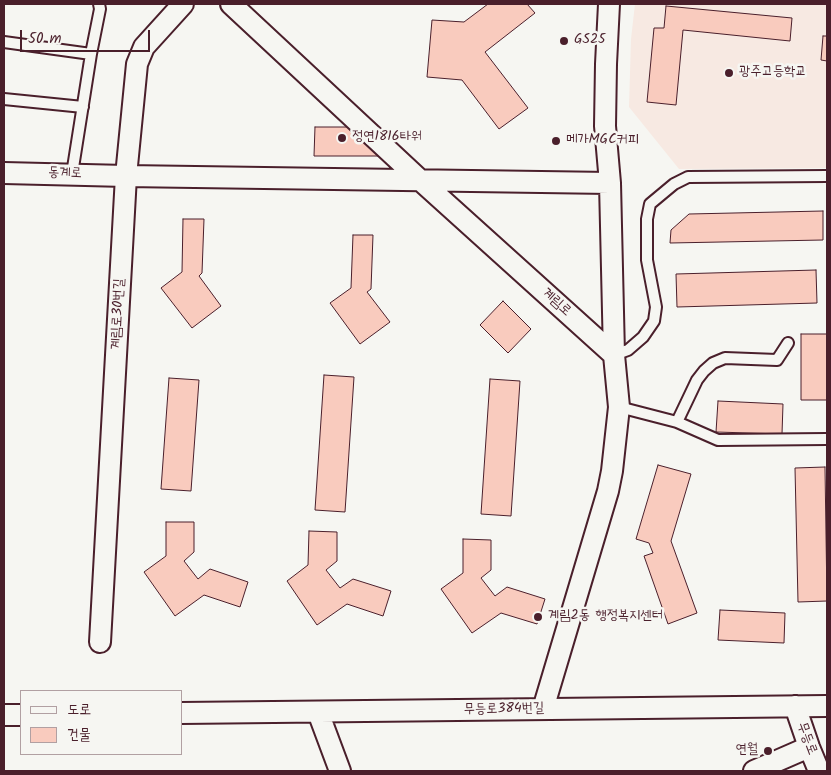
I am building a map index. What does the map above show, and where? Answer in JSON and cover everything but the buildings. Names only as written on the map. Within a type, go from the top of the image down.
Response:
[{"type":"street","name":"계림로30번길","points":[[100,642],[126,176],[137,64],[144,47],[183,4]]},
{"type":"street","name":"계림로","points":[[230,4],[420,180],[614,355]]},
{"type":"street","points":[[543,709],[608,491],[615,454],[619,407],[614,355],[610,183],[605,126],[609,4]]},
{"type":"street","name":"동계로","points":[[4,173],[610,183]]},
{"type":"street","name":"무등로","points":[[795,706],[808,747],[819,771]]},
{"type":"street","name":"무등로384번길","points":[[182,713],[827,706]]},
{"type":"street","points":[[318,712],[340,771]]},
{"type":"street","points":[[4,715],[20,714]]},
{"type":"street","points":[[754,771],[808,747]]},
{"type":"lane","points":[[72,174],[100,9],[99,4]]},
{"type":"lane","points":[[4,42],[91,54]]},
{"type":"lane","points":[[4,99],[83,107]]},
{"type":"lane","points":[[614,355],[628,350],[643,337],[654,321],[656,307],[647,260],[647,219],[650,204],[674,184],[688,177],[827,176]]},
{"type":"lane","points":[[677,422],[697,380],[713,364],[725,358],[777,360],[788,343]]},
{"type":"lane","points":[[619,407],[677,422],[718,440],[827,439]]},
{"type":"shaded area","name":"광주고등학교","points":[[635,4],[827,4],[827,168],[679,169],[629,107],[631,39]]},
{"type":"place","name":"GS25","points":[[564,41]]},
{"type":"place","name":"광주고등학교","points":[[729,73]]},
{"type":"place","name":"정연1816타워","points":[[342,138]]},
{"type":"place","name":"메가MGC커피","points":[[556,141]]},
{"type":"place","name":"계림2동 행정복지센터","points":[[538,617]]},
{"type":"place","name":"연월","points":[[768,751]]}]
